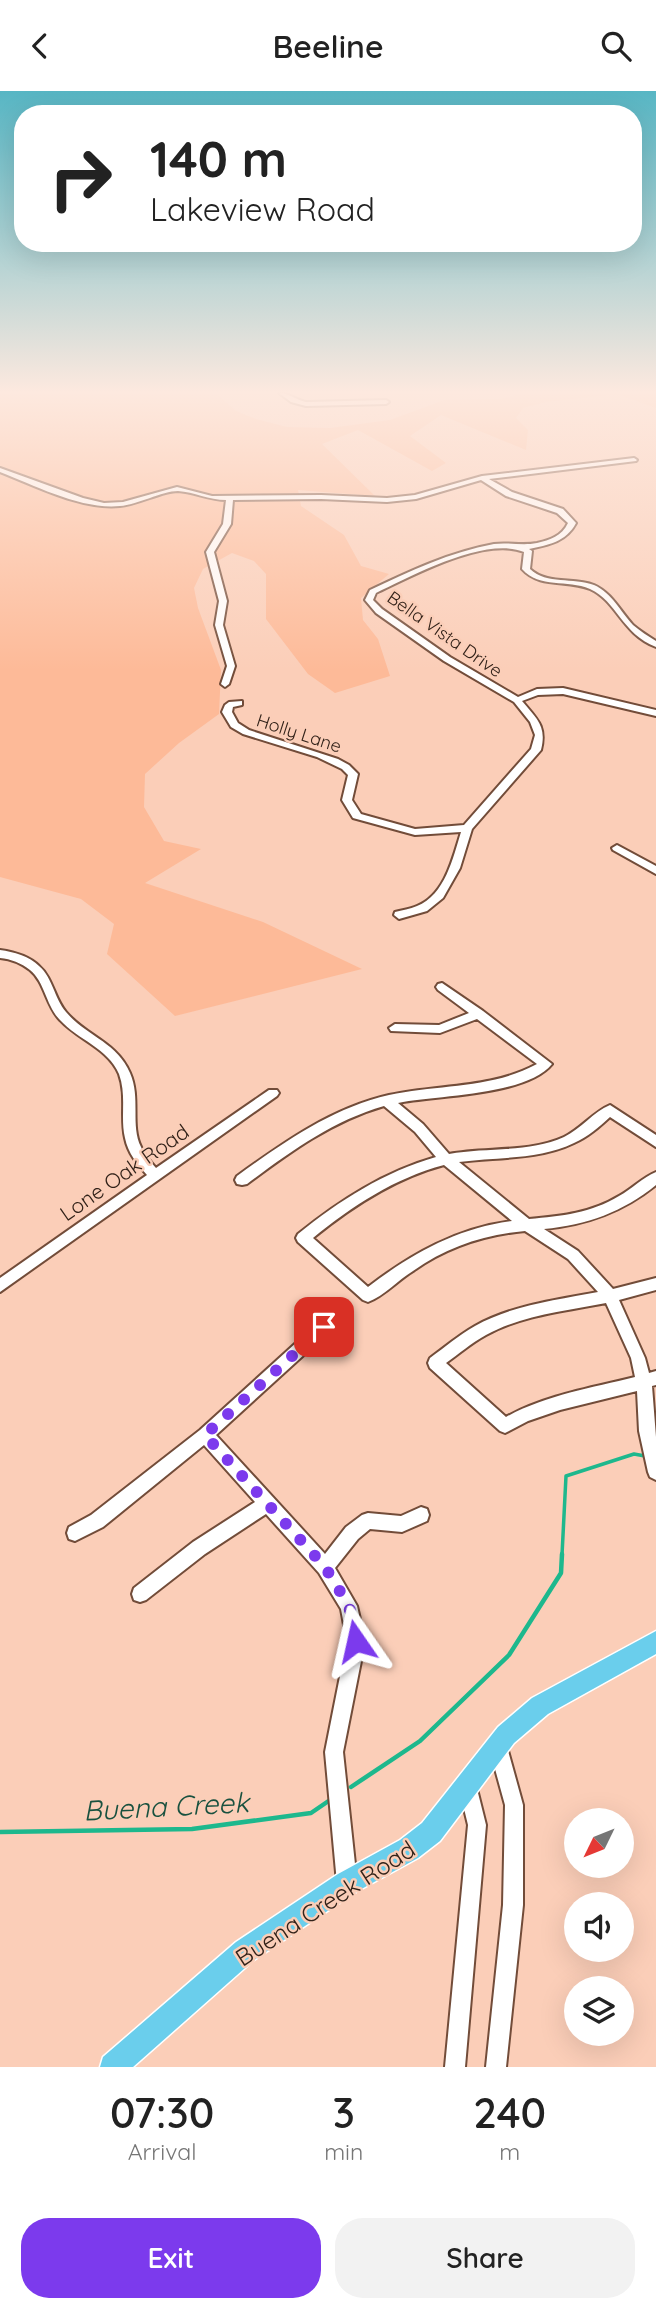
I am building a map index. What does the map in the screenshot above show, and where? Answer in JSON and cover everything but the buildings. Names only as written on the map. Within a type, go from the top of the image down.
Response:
[{"type":"main road","name":"Buena Creek Road","points":[[113,2067],[245,1951],[347,1882],[410,1849],[431,1832],[468,1788],[506,1735],[540,1706],[655,1645]]},
{"type":"street","points":[[40,485],[81,501],[104,505],[123,504],[177,489],[212,498],[230,499],[321,497],[396,500],[454,485]]},
{"type":"street","points":[[494,485],[509,494],[560,511],[572,523],[570,530],[558,538],[525,547],[528,551],[526,569],[530,574],[542,579],[583,584],[597,590],[618,607],[635,632],[656,644]]},
{"type":"street","points":[[225,684],[231,666],[219,625],[223,601],[210,552],[227,524],[230,499]]},
{"type":"street","name":"Bella Vista Drive","points":[[517,699],[447,659],[379,611],[369,600],[373,592],[434,563],[494,548],[525,547]]},
{"type":"street","points":[[399,915],[412,913],[439,895],[455,868],[467,828],[536,750],[540,735],[534,721],[517,699],[537,692],[563,691],[656,713]]},
{"type":"street","name":"Holly Lane","points":[[239,703],[229,705],[227,715],[234,725],[246,733],[330,758],[347,767],[353,774],[347,800],[357,815],[415,832],[467,828]]},
{"type":"street","points":[[617,848],[656,871]]},
{"type":"street","points":[[0,954],[9,955],[36,969],[43,977],[61,1015],[112,1053],[125,1075],[130,1097],[130,1143],[138,1159],[155,1176]]},
{"type":"street","points":[[242,1180],[300,1137],[343,1114],[386,1101],[505,1084],[546,1064],[442,987]]},
{"type":"street","points":[[395,1028],[440,1029],[479,1014]]},
{"type":"street","name":"Lone Oak Road","points":[[0,1286],[273,1093]]},
{"type":"street","points":[[386,1101],[419,1128],[446,1159],[527,1225],[573,1255],[610,1294],[650,1380],[647,1431],[654,1462]]},
{"type":"street","points":[[656,1142],[610,1109],[584,1131],[542,1149],[446,1159],[409,1170],[338,1208],[303,1238],[368,1296],[405,1266],[436,1248],[484,1231],[591,1216],[612,1207],[656,1177]]},
{"type":"street","points":[[650,1380],[546,1405],[525,1413],[505,1426],[435,1363],[489,1326],[520,1315],[610,1294],[629,1293],[656,1284]]},
{"type":"street","points":[[75,1533],[97,1521],[205,1435],[324,1327]]},
{"type":"street","points":[[205,1435],[325,1567],[349,1606],[356,1641],[334,1752],[347,1882]]},
{"type":"street","points":[[140,1594],[199,1548],[268,1503]]},
{"type":"street","points":[[325,1567],[352,1533],[368,1521],[401,1524],[422,1515]]},
{"type":"street","points":[[496,2067],[513,1905],[514,1805],[498,1747]]},
{"type":"street","points":[[455,2067],[477,1825],[468,1788]]},
{"type":"shaded area","points":[[0,485],[364,485],[375,496],[298,490],[301,506],[344,535],[361,566],[389,574],[361,598],[363,620],[378,639],[390,676],[335,693],[308,674],[266,619],[266,574],[254,561],[232,553],[203,569],[194,588],[198,608],[221,670],[219,714],[179,743],[145,774],[144,807],[164,841],[201,849],[145,883],[263,922],[362,969],[175,1016],[107,954],[114,924],[81,899],[0,877]]},
{"type":"waterway","name":"Buena Creek","points":[[562,1555],[566,1476],[634,1454],[645,1456]]},
{"type":"waterway","name":"Buena Creek","points":[[351,1787],[420,1741],[509,1655],[561,1573],[562,1554]]},
{"type":"waterway","name":"Buena Creek","points":[[0,1832],[192,1829],[311,1813],[330,1800]]},
{"type":"route","points":[[324,1327],[205,1435],[325,1567],[349,1606],[356,1641]]}]
